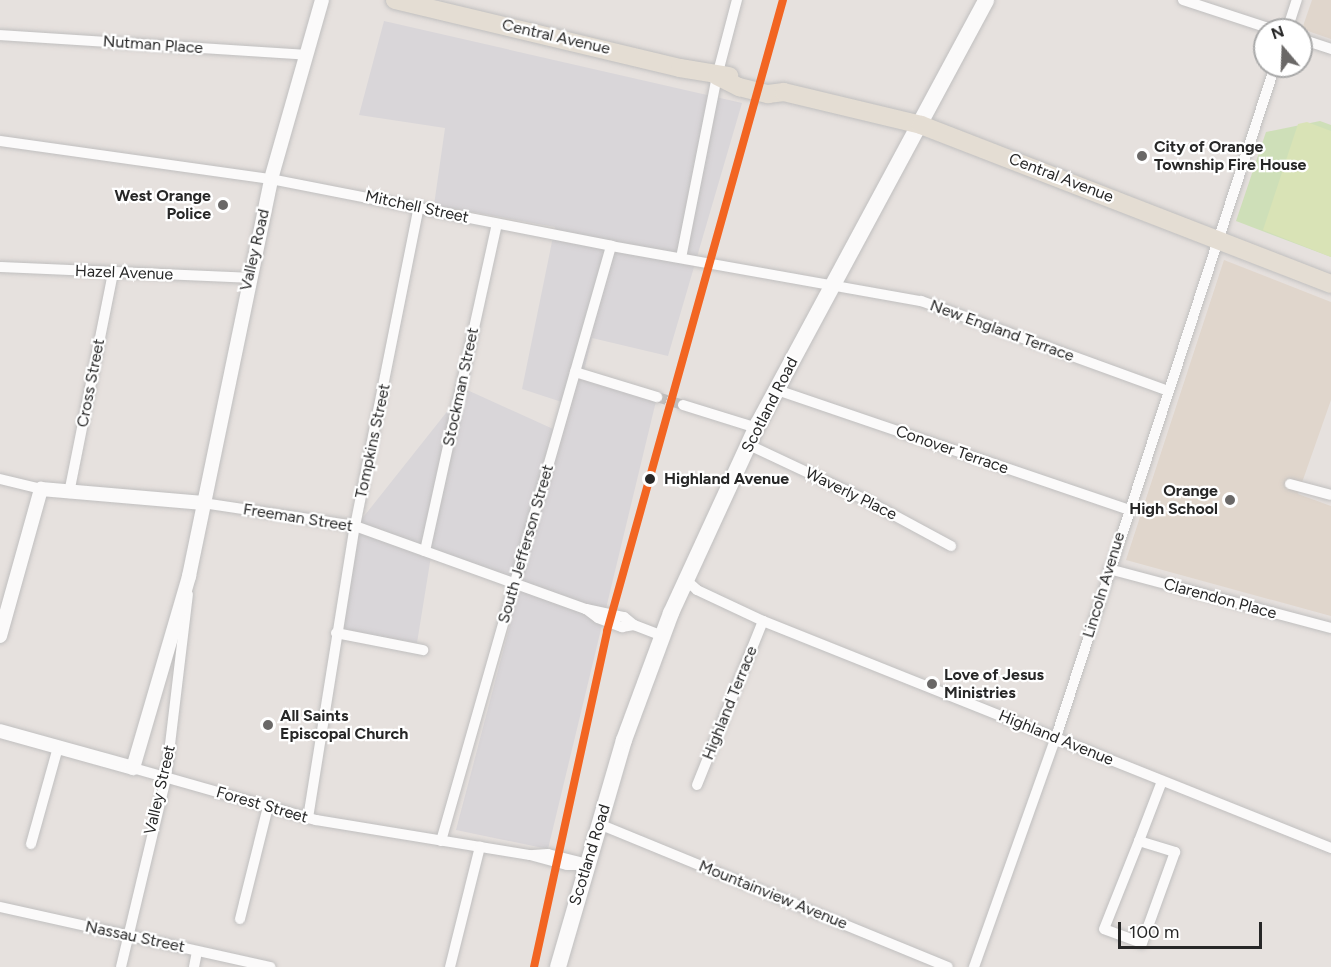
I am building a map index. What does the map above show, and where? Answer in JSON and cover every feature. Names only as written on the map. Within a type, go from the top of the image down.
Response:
[{"type":"main road","name":"Central Avenue","points":[[395,0],[717,76],[741,75],[771,82],[784,92],[921,125],[1218,238],[1331,284]]},
{"type":"main road","name":"Scotland Road","points":[[558,967],[599,824],[662,636],[686,580],[757,428],[986,0]]},
{"type":"street","name":"Valley Road","points":[[203,503],[271,178],[322,0]]},
{"type":"street","points":[[681,258],[717,76],[737,0]]},
{"type":"street","points":[[1184,0],[1253,23]]},
{"type":"street","points":[[1291,18],[1297,0]]},
{"type":"street","name":"Nutman Place","points":[[0,35],[306,55]]},
{"type":"street","points":[[1313,43],[1331,49]]},
{"type":"street","name":"Lincoln Avenue","points":[[974,967],[1056,738],[1127,509],[1271,78]]},
{"type":"street","name":"Mitchell Street","points":[[0,141],[271,178],[611,246],[833,285]]},
{"type":"street","name":"Tompkins Street","points":[[308,818],[355,526],[419,206]]},
{"type":"street","name":"Stockman Street","points":[[425,551],[497,224]]},
{"type":"street","name":"South Jefferson Street","points":[[441,841],[611,246]]},
{"type":"street","name":"Hazel Avenue","points":[[0,267],[249,278]]},
{"type":"street","name":"Cross Street","points":[[69,493],[113,273]]},
{"type":"street","name":"New England Terrace","points":[[833,285],[921,301],[1168,391]]},
{"type":"street","points":[[575,372],[657,397]]},
{"type":"street","name":"Conover Terrace","points":[[777,390],[1127,509]]},
{"type":"street","points":[[683,405],[757,428]]},
{"type":"street","name":"Waverly Place","points":[[749,445],[864,499],[951,546]]},
{"type":"street","points":[[0,479],[41,489],[0,636]]},
{"type":"street","points":[[1290,484],[1331,495]]},
{"type":"street","name":"Freeman Street","points":[[41,489],[203,503],[355,526],[586,609],[606,621],[634,626],[662,636]]},
{"type":"street","name":"Valley Street","points":[[133,768],[189,576],[203,503]]},
{"type":"street","name":"Clarendon Place","points":[[1109,569],[1331,628]]},
{"type":"street","name":"Valley Street","points":[[121,967],[166,778],[182,669],[189,576]]},
{"type":"street","name":"Highland Avenue","points":[[686,580],[697,591],[763,621],[1331,848]]},
{"type":"street","name":"Highland Terrace","points":[[697,785],[763,621]]},
{"type":"street","points":[[336,633],[423,651]]},
{"type":"street","name":"Forest Street","points":[[0,730],[308,818],[530,855],[548,854],[586,864]]},
{"type":"street","points":[[31,844],[58,747]]},
{"type":"street","points":[[1139,841],[1175,852],[1142,943],[1104,929],[1162,781]]},
{"type":"street","points":[[240,920],[268,807]]},
{"type":"street","name":"Mountainview Avenue","points":[[599,824],[948,967]]},
{"type":"street","points":[[450,967],[480,847]]},
{"type":"street","name":"Nassau Street","points":[[0,907],[270,967]]},
{"type":"street","points":[[194,967],[197,951]]},
{"type":"shaded area","points":[[1312,0],[1331,0],[1331,39],[1313,33],[1313,18],[1306,18]]},
{"type":"shaded area","points":[[384,21],[742,103],[668,356],[592,338],[583,375],[657,397],[548,849],[456,830],[521,583],[432,550],[417,643],[342,630],[361,520],[465,389],[562,433],[571,405],[522,389],[555,227],[434,205],[445,128],[359,115]]},
{"type":"shaded area","name":"Orange High School","points":[[1224,260],[1331,302],[1331,400],[1298,494],[1331,506],[1331,616],[1126,560]]},
{"type":"green space","points":[[1320,121],[1331,125],[1331,257],[1236,221],[1266,132]]},
{"type":"green space","points":[[1307,122],[1331,131],[1331,257],[1263,230],[1298,124]]},
{"type":"tunnel","points":[[657,397],[683,405]]},
{"type":"transit line","points":[[534,967],[607,631],[783,0]]},
{"type":"place","name":"City of Orange Township Fire House","points":[[1142,156]]},
{"type":"place","name":"West Orange Police","points":[[223,205]]},
{"type":"place","name":"Highland Avenue","points":[[650,479]]},
{"type":"place","name":"Orange High School","points":[[1230,500]]},
{"type":"place","name":"Love of Jesus Ministries","points":[[932,684]]},
{"type":"place","name":"All Saints Episcopal Church","points":[[268,725]]}]
